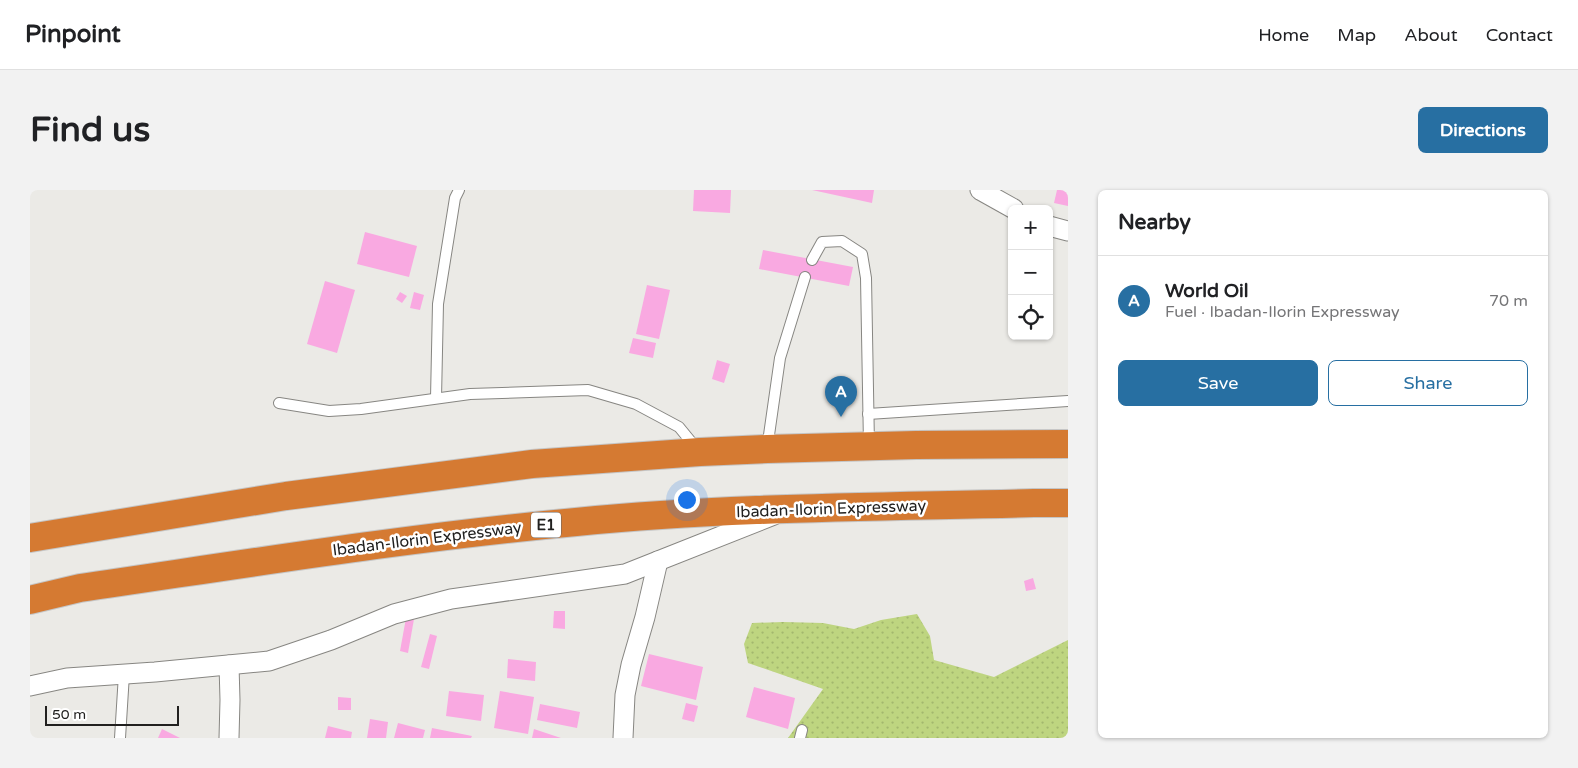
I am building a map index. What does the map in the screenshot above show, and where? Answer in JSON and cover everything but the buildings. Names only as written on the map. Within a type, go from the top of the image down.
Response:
[{"type":"highway","points":[[30,538],[286,496],[512,466],[767,449],[1068,444]]},
{"type":"highway","name":"Ibadan-Ilorin Expressway","points":[[30,600],[80,588],[440,536],[579,521],[722,512],[1068,503]]},
{"type":"street","points":[[980,190],[1008,206]]},
{"type":"street","points":[[1053,227],[1068,231]]},
{"type":"street","points":[[30,686],[67,678],[269,661],[331,640],[394,614],[451,599],[624,574],[787,510]]},
{"type":"street","points":[[623,738],[625,695],[658,561]]},
{"type":"street","points":[[229,665],[229,738]]},
{"type":"lane","points":[[436,398],[438,304],[455,198],[459,190]]},
{"type":"lane","points":[[812,260],[822,242],[842,241],[862,254],[866,278],[868,446]]},
{"type":"lane","points":[[767,449],[780,358],[805,277]]},
{"type":"lane","points":[[279,403],[329,411],[361,409],[470,394],[588,390],[636,404],[679,427],[700,452]]},
{"type":"lane","points":[[868,414],[1068,401]]},
{"type":"lane","points":[[120,738],[124,674]]},
{"type":"green space","points":[[917,614],[930,636],[934,660],[994,677],[1068,640],[1068,738],[788,738],[823,689],[748,663],[744,644],[752,623],[823,623],[854,629],[881,620]]},
{"type":"place","name":"World Oil","points":[[841,417]]}]
